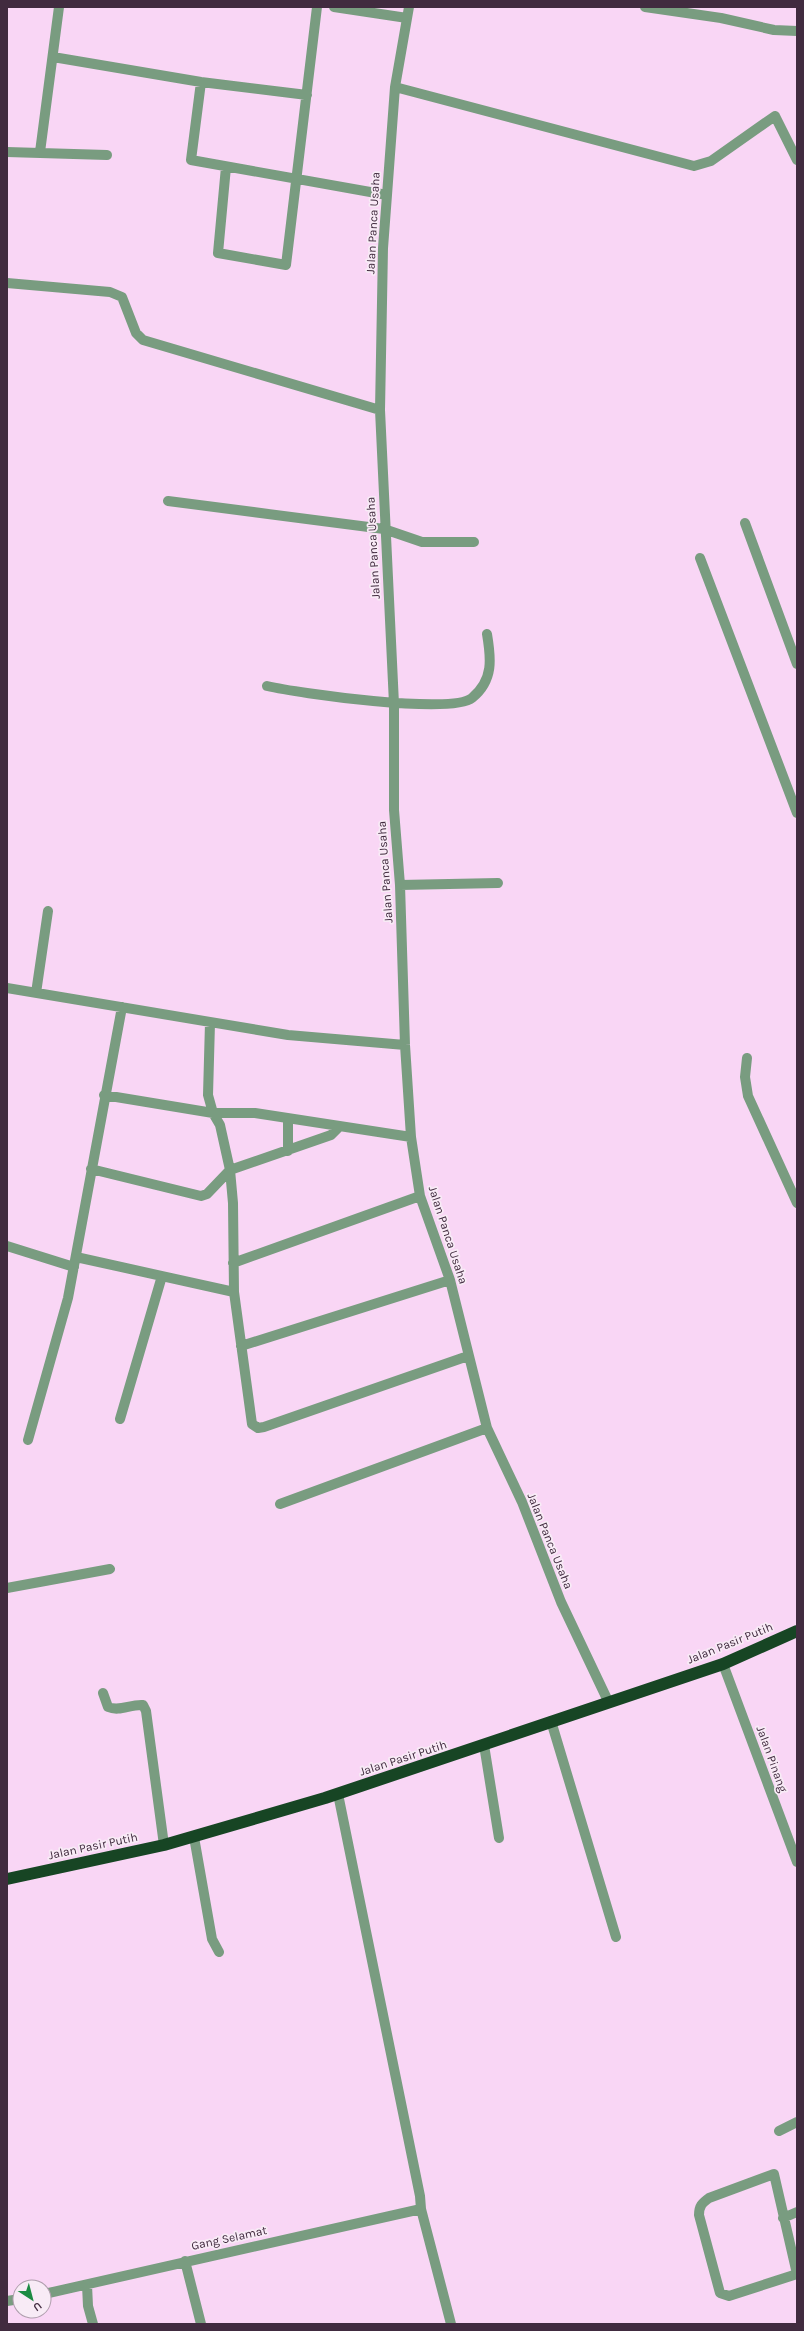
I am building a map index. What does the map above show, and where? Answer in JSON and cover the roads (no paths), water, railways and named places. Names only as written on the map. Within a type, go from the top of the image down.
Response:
[{"type":"highway","name":"Jalan Pasir Putih","points":[[7,1879],[164,1845],[338,1794],[484,1745],[608,1701],[723,1664],[797,1631]]},
{"type":"street","points":[[40,152],[59,7]]},
{"type":"street","points":[[226,166],[218,253],[286,265],[317,7]]},
{"type":"street","points":[[334,7],[407,18]]},
{"type":"street","name":"Jalan Panca Usaha","points":[[409,7],[395,87],[383,248],[380,410],[384,529],[394,704],[394,810],[400,885],[405,1045],[411,1137],[420,1196],[450,1280],[487,1428],[522,1502],[561,1602],[608,1701]]},
{"type":"street","points":[[646,7],[721,18],[774,30],[797,31]]},
{"type":"street","points":[[53,57],[201,82],[307,95]]},
{"type":"street","points":[[201,82],[191,160],[387,195]]},
{"type":"street","points":[[395,87],[694,166],[711,161],[775,116],[797,160]]},
{"type":"street","points":[[7,152],[107,155]]},
{"type":"street","points":[[7,283],[110,292],[122,297],[136,332],[143,340],[380,410]]},
{"type":"street","points":[[168,501],[384,529],[422,542],[474,542]]},
{"type":"street","points":[[745,523],[797,664]]},
{"type":"street","points":[[700,558],[794,793],[797,813]]},
{"type":"street","points":[[267,686],[300,694],[360,698],[394,704],[459,703],[472,699],[484,683],[491,663],[487,634]]},
{"type":"street","points":[[400,885],[498,883]]},
{"type":"street","points":[[36,994],[48,910]]},
{"type":"street","points":[[7,988],[288,1035],[405,1045]]},
{"type":"street","points":[[28,1440],[68,1298],[104,1096],[122,1007]]},
{"type":"street","points":[[210,1023],[208,1095],[213,1113],[220,1126],[230,1170],[233,1203],[234,1292],[249,1413],[252,1424],[258,1428],[468,1356]]},
{"type":"street","points":[[747,1058],[745,1077],[748,1096],[797,1203]]},
{"type":"street","points":[[104,1096],[213,1113],[255,1113],[411,1137]]},
{"type":"street","points":[[288,1119],[288,1151]]},
{"type":"street","points":[[91,1169],[201,1196],[207,1194],[230,1170],[332,1135],[339,1127]]},
{"type":"street","points":[[233,1263],[420,1196]]},
{"type":"street","points":[[7,1246],[75,1262],[162,1276],[234,1292]]},
{"type":"street","points":[[120,1418],[162,1276]]},
{"type":"street","points":[[241,1346],[450,1280]]},
{"type":"street","points":[[280,1504],[487,1428]]},
{"type":"street","points":[[7,1588],[110,1569]]},
{"type":"street","name":"Jalan Pinang","points":[[723,1664],[797,1862]]},
{"type":"street","points":[[103,1693],[108,1707],[116,1710],[136,1704],[143,1705],[146,1710],[164,1845]]},
{"type":"street","points":[[551,1721],[616,1937]]},
{"type":"street","points":[[484,1745],[498,1838]]},
{"type":"street","points":[[338,1794],[420,2196],[421,2209],[451,2324]]},
{"type":"street","points":[[194,1837],[212,1939],[219,1952]]},
{"type":"street","points":[[779,2131],[797,2122]]},
{"type":"street","points":[[774,2174],[797,2274],[729,2296],[720,2293],[699,2208],[709,2198],[774,2174]]},
{"type":"street","name":"Gang Selamat","points":[[52,2292],[185,2261],[421,2209]]},
{"type":"street","points":[[783,2218],[797,2212]]},
{"type":"street","points":[[185,2261],[201,2324]]},
{"type":"street","points":[[87,2285],[88,2306],[93,2324]]}]
